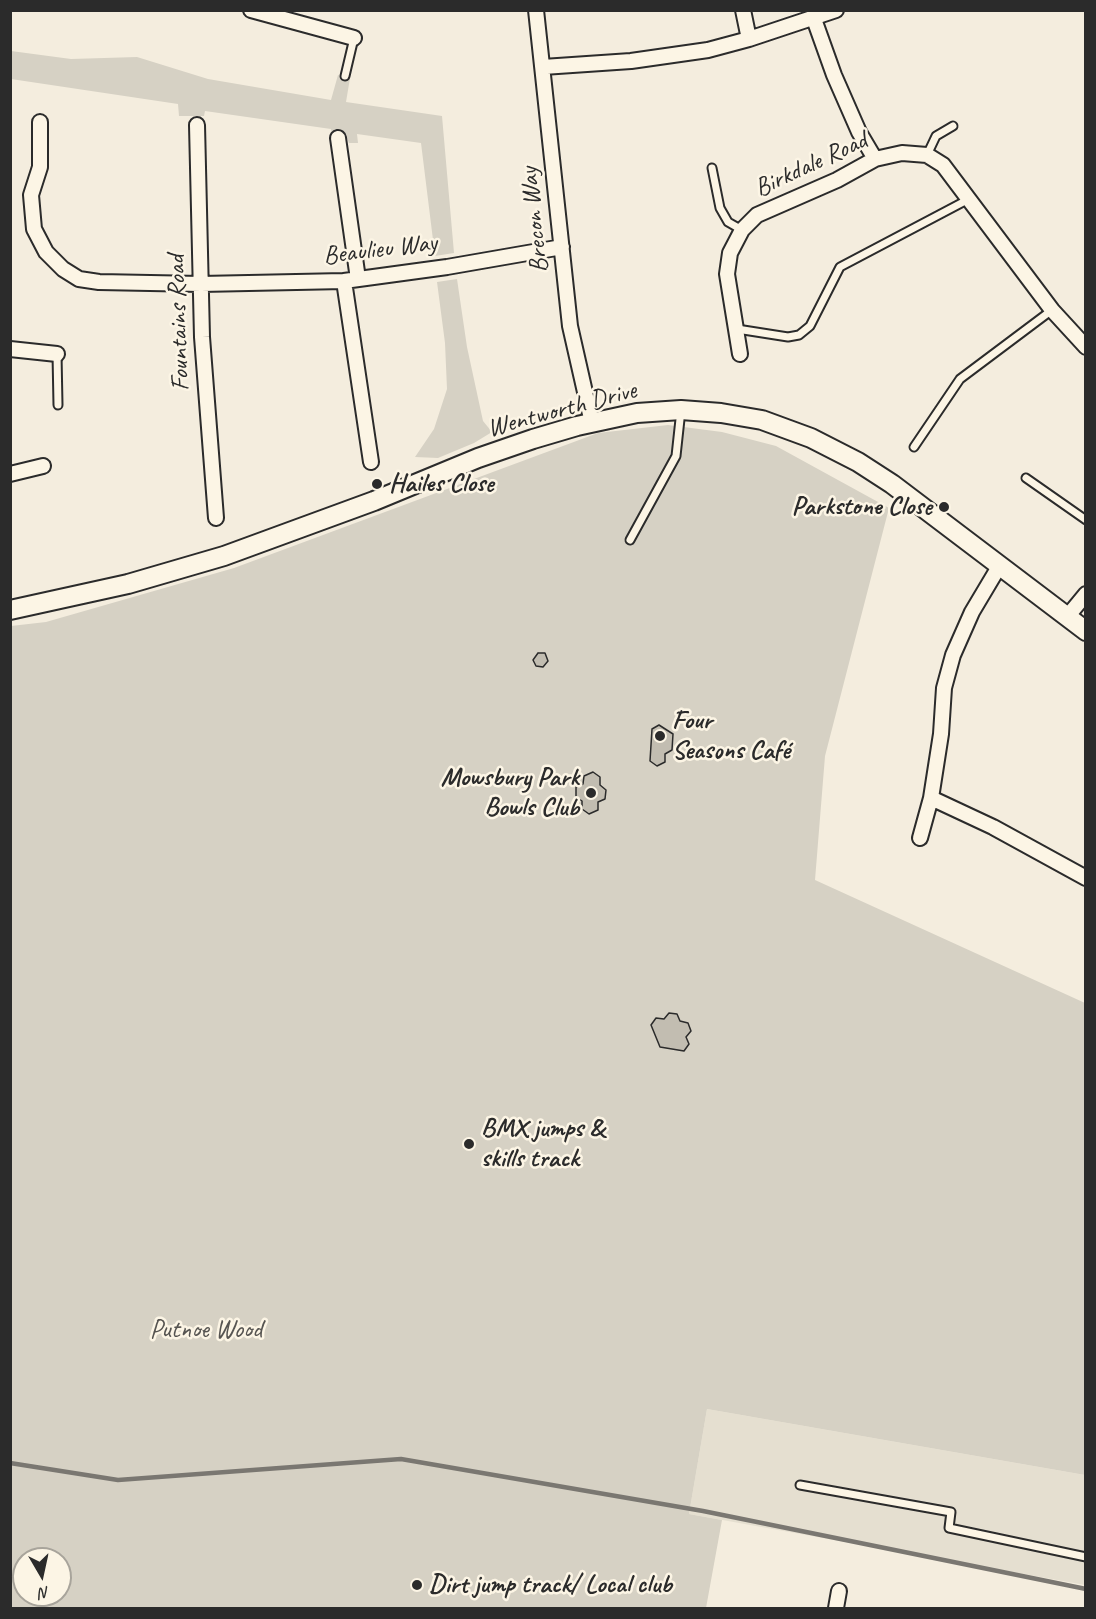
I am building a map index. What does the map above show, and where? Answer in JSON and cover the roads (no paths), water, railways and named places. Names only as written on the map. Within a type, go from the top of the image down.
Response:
[{"type":"street","points":[[251,10],[354,38]]},
{"type":"street","name":"Brecon Way","points":[[536,10],[570,326],[592,423]]},
{"type":"street","points":[[743,10],[749,39]]},
{"type":"street","points":[[543,67],[631,61],[708,50],[814,19],[836,10]]},
{"type":"street","points":[[814,19],[834,75],[859,132],[874,159]]},
{"type":"street","name":"Beaulieu Way","points":[[40,122],[40,167],[31,195],[34,229],[46,252],[63,269],[79,279],[99,282],[201,284],[351,280],[562,247]]},
{"type":"street","name":"Fountains Road","points":[[196,125],[202,337],[216,518]]},
{"type":"street","points":[[338,138],[371,462]]},
{"type":"street","name":"Birkdale Road","points":[[740,354],[728,274],[730,253],[742,230],[757,215],[837,180],[874,159],[902,153],[927,155]]},
{"type":"street","points":[[927,155],[943,165],[1052,310],[1086,347]]},
{"type":"street","points":[[10,349],[57,354]]},
{"type":"street","name":"Wentworth Drive","points":[[10,610],[128,584],[224,556],[375,501],[478,458],[533,439],[637,413],[681,410],[721,413],[762,420],[811,438],[858,462],[892,484],[1086,631]]},
{"type":"street","points":[[10,474],[42,466]]},
{"type":"street","points":[[920,838],[932,798],[941,734],[944,688],[953,655],[972,612],[1000,565]]},
{"type":"street","points":[[1067,617],[1086,594]]},
{"type":"street","points":[[932,798],[993,827],[1086,878]]},
{"type":"street","points":[[836,1608],[839,1591]]},
{"type":"lane","points":[[345,76],[354,38]]},
{"type":"lane","points":[[927,155],[936,136],[953,126]]},
{"type":"lane","points":[[712,168],[720,208],[728,222],[742,230]]},
{"type":"lane","points":[[738,329],[788,337],[799,335],[810,326],[840,267],[969,199]]},
{"type":"lane","points":[[914,447],[960,379],[1052,310]]},
{"type":"lane","points":[[57,354],[58,405]]},
{"type":"lane","points":[[630,540],[676,456],[681,410]]},
{"type":"lane","points":[[1026,478],[1086,520]]},
{"type":"lane","points":[[800,1485],[951,1512],[949,1528],[1086,1557]]},
{"type":"waterway","points":[[10,1463],[118,1480],[401,1459],[703,1511],[1086,1589]]},
{"type":"place","name":"Hailes Close","points":[[377,484]]},
{"type":"place","name":"Parkstone Close","points":[[944,507]]},
{"type":"place","name":"Four Seasons Café","points":[[660,736]]},
{"type":"place","name":"Mowsbury Park Bowls Club","points":[[591,793]]},
{"type":"place","name":"BMX jumps & skills track","points":[[469,1144]]},
{"type":"place","name":"Dirt jump track/ Local club","points":[[417,1585]]},
{"type":"park label","name":"Putnoe Wood","points":[[206,1330]]}]
